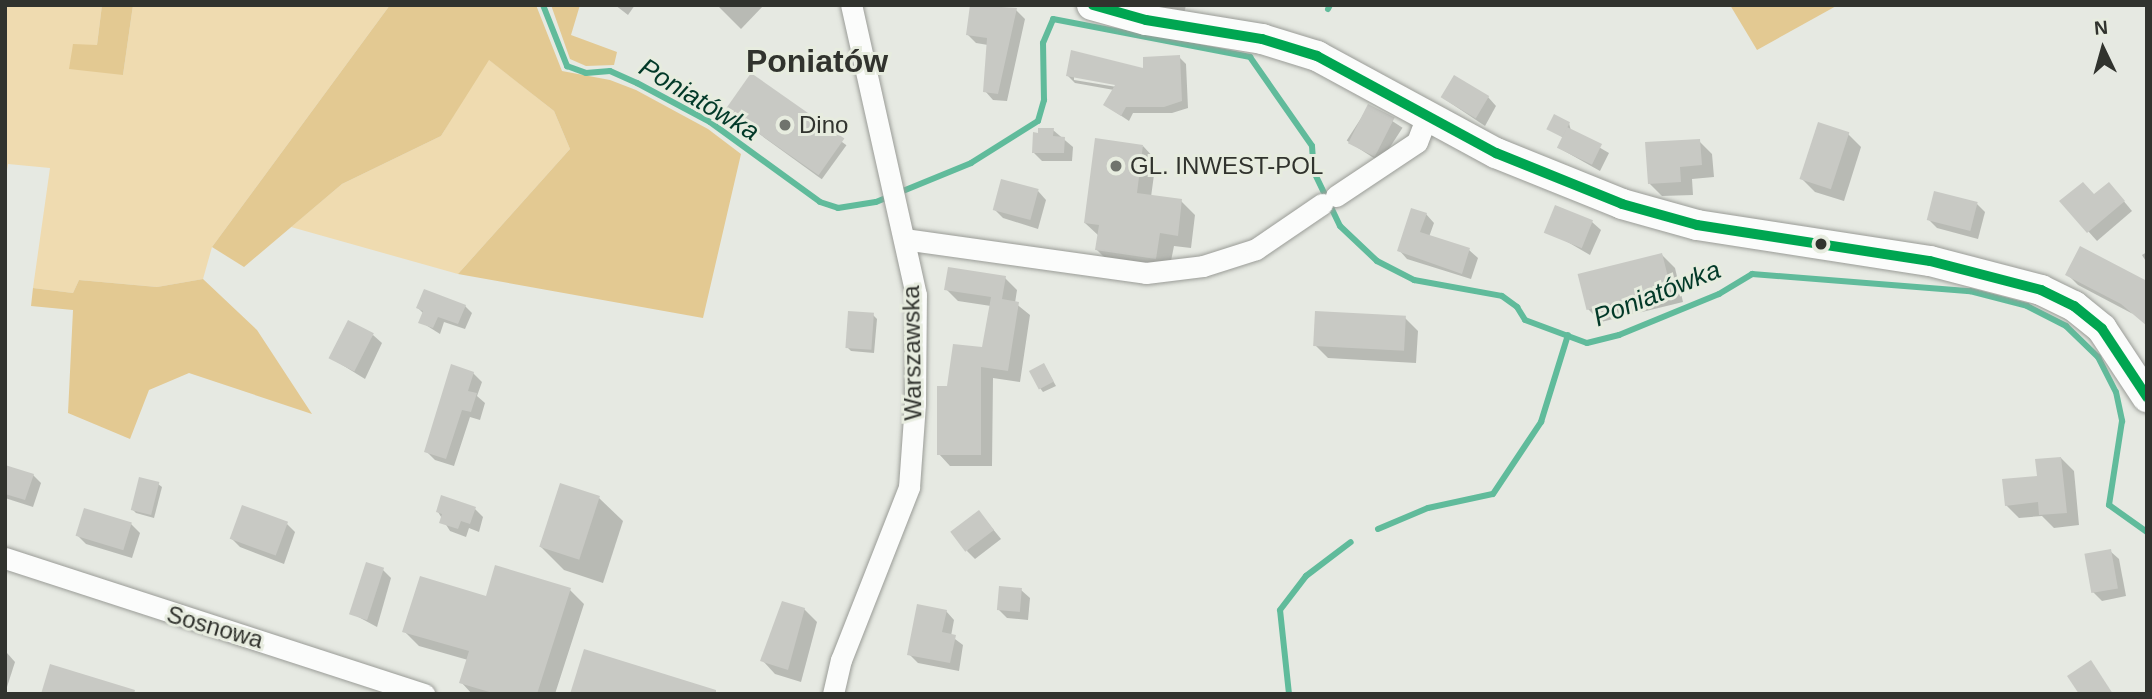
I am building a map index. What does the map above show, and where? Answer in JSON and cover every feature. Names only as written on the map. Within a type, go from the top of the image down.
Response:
[{"type":"street","name":"Warszawska","points":[[833,694],[841,660],[909,487],[915,404],[916,295],[888,180],[851,5]]},
{"type":"street","points":[[1092,5],[1146,20],[1262,39],[1317,56],[1426,118],[1565,182],[1685,222],[1930,261],[2041,290],[2074,306],[2102,329],[2147,397]]},
{"type":"street","points":[[904,239],[1146,273],[1203,266],[1256,248],[1417,142],[1426,118]]},
{"type":"street","name":"Sosnowa","points":[[5,558],[424,694]]},
{"type":"shaded area","points":[[5,5],[102,5],[97,45],[123,75],[133,5],[390,5],[212,247],[203,279],[157,287],[79,280],[73,293],[33,288],[50,168],[8,164],[5,182]]},
{"type":"shaded area","points":[[102,5],[133,5],[123,75],[69,69],[73,44],[97,45]]},
{"type":"shaded area","points":[[390,5],[536,5],[562,71],[610,80],[636,90],[708,129],[741,154],[703,318],[458,274],[570,149],[554,111],[489,60],[441,136],[342,184],[244,267],[212,247]]},
{"type":"shaded area","points":[[551,5],[580,5],[571,35],[617,52],[614,65],[586,66],[570,59]]},
{"type":"shaded area","points":[[1730,5],[1838,5],[1757,50]]},
{"type":"shaded area","points":[[488,59],[554,111],[570,149],[458,274],[291,227],[342,184],[441,136]]},
{"type":"shaded area","points":[[203,279],[257,330],[312,414],[189,373],[149,390],[130,439],[68,413],[73,310],[31,306],[33,288],[73,293],[79,280],[157,287]]},
{"type":"building","points":[[970,5],[1017,8],[998,94],[983,92],[987,38],[966,35]]},
{"type":"building","points":[[1071,50],[1143,68],[1143,57],[1180,55],[1182,101],[1164,107],[1126,107],[1121,116],[1103,105],[1115,85],[1066,76]]},
{"type":"building","name":"Dino","points":[[751,73],[844,138],[819,175],[725,110]]},
{"type":"building","points":[[1454,75],[1489,96],[1476,118],[1441,97]]},
{"type":"building","points":[[1368,104],[1395,118],[1375,157],[1348,143]]},
{"type":"building","points":[[1554,114],[1570,122],[1562,137],[1546,129]]},
{"type":"building","points":[[1818,122],[1849,132],[1831,189],[1799,179]]},
{"type":"building","points":[[1567,127],[1602,144],[1592,165],[1557,148]]},
{"type":"building","points":[[1038,128],[1054,128],[1053,136],[1065,137],[1064,153],[1032,153],[1033,132],[1038,133]]},
{"type":"building","points":[[1095,138],[1143,145],[1137,193],[1182,199],[1178,236],[1160,233],[1156,259],[1095,250],[1099,225],[1084,223]]},
{"type":"building","points":[[1700,139],[1702,165],[1680,167],[1681,182],[1648,184],[1645,142]]},
{"type":"building","points":[[1001,179],[1039,189],[1030,220],[993,210]]},
{"type":"building","points":[[2083,182],[2094,194],[2109,182],[2125,201],[2087,233],[2059,201]]},
{"type":"building","points":[[1934,191],[1978,202],[1970,231],[1927,220]]},
{"type":"building","points":[[1555,205],[1593,220],[1582,248],[1544,233]]},
{"type":"building","points":[[1411,208],[1427,213],[1420,232],[1470,248],[1462,274],[1397,251]]},
{"type":"building","points":[[2080,246],[2147,281],[2147,326],[2121,304],[2065,275]]},
{"type":"building","points":[[1662,253],[1671,289],[1587,310],[1578,274]]},
{"type":"building","points":[[948,267],[1006,276],[1002,299],[1019,302],[1008,371],[981,367],[981,455],[937,455],[937,386],[947,386],[953,344],[982,347],[991,297],[944,290]]},
{"type":"building","points":[[424,289],[466,305],[458,324],[438,317],[433,328],[418,323],[423,311],[416,308]]},
{"type":"building","points":[[848,311],[874,313],[871,350],[845,348]]},
{"type":"building","points":[[1315,311],[1406,316],[1404,351],[1313,346]]},
{"type":"building","points":[[348,320],[374,333],[354,371],[328,358]]},
{"type":"building","points":[[1044,363],[1054,382],[1039,390],[1029,371]]},
{"type":"building","points":[[451,364],[474,372],[468,391],[477,393],[471,412],[462,410],[446,459],[424,452]]},
{"type":"building","points":[[2061,457],[2067,513],[2039,515],[2038,502],[2005,506],[2002,479],[2037,476],[2035,459]]},
{"type":"building","points":[[5,465],[34,474],[25,500],[5,494]]},
{"type":"building","points":[[139,477],[159,482],[151,515],[131,510]]},
{"type":"building","points":[[560,483],[600,496],[579,560],[539,547]]},
{"type":"building","points":[[441,495],[476,507],[470,524],[461,521],[458,529],[439,523],[442,514],[436,512]]},
{"type":"building","points":[[242,505],[288,522],[276,556],[230,539]]},
{"type":"building","points":[[84,508],[132,523],[123,550],[76,536]]},
{"type":"building","points":[[979,510],[994,530],[965,552],[950,532]]},
{"type":"building","points":[[2111,549],[2118,588],[2091,593],[2084,554]]},
{"type":"building","points":[[366,562],[384,568],[367,620],[349,614]]},
{"type":"building","points":[[495,565],[571,588],[537,694],[496,694],[459,683],[469,651],[402,632],[420,576],[486,596]]},
{"type":"building","points":[[999,586],[1022,588],[1020,612],[997,610]]},
{"type":"building","points":[[782,601],[805,608],[788,670],[760,661]]},
{"type":"building","points":[[917,604],[947,610],[942,632],[956,635],[950,663],[907,655]]},
{"type":"building","points":[[584,649],[716,690],[716,694],[570,694]]},
{"type":"building","points":[[2091,660],[2113,694],[2079,694],[2067,676]]},
{"type":"building","points":[[50,664],[135,690],[134,694],[41,694]]},
{"type":"waterway","name":"Poniatówka","points":[[543,5],[567,66],[586,73],[610,71],[637,83],[710,122],[820,202],[838,208],[876,202],[971,163],[1038,121],[1044,100],[1043,43],[1053,19],[1250,57],[1312,146],[1314,172],[1340,226],[1377,261],[1414,280],[1502,296],[1517,307],[1525,320],[1587,343],[1619,335],[1719,294],[1752,274],[1970,291],[2027,306],[2066,326],[2098,357],[2116,392],[2122,421],[2109,505],[2147,532]]},
{"type":"waterway","points":[[1328,9],[1330,5]]},
{"type":"waterway","points":[[1378,529],[1428,508],[1493,494],[1541,422],[1568,335]]},
{"type":"waterway","points":[[1289,694],[1280,610],[1306,576],[1351,542]]},
{"type":"transit line","points":[[1093,5],[1146,20],[1262,39],[1317,56],[1496,153],[1622,204],[1697,225],[1930,261],[2041,290],[2074,306],[2102,329],[2147,397]]},
{"type":"place","name":"Dino","points":[[785,125]]},
{"type":"place","name":"GL. INWEST-POL","points":[[1116,166]]},
{"type":"district","name":"Poniatów","points":[[817,61]]}]
